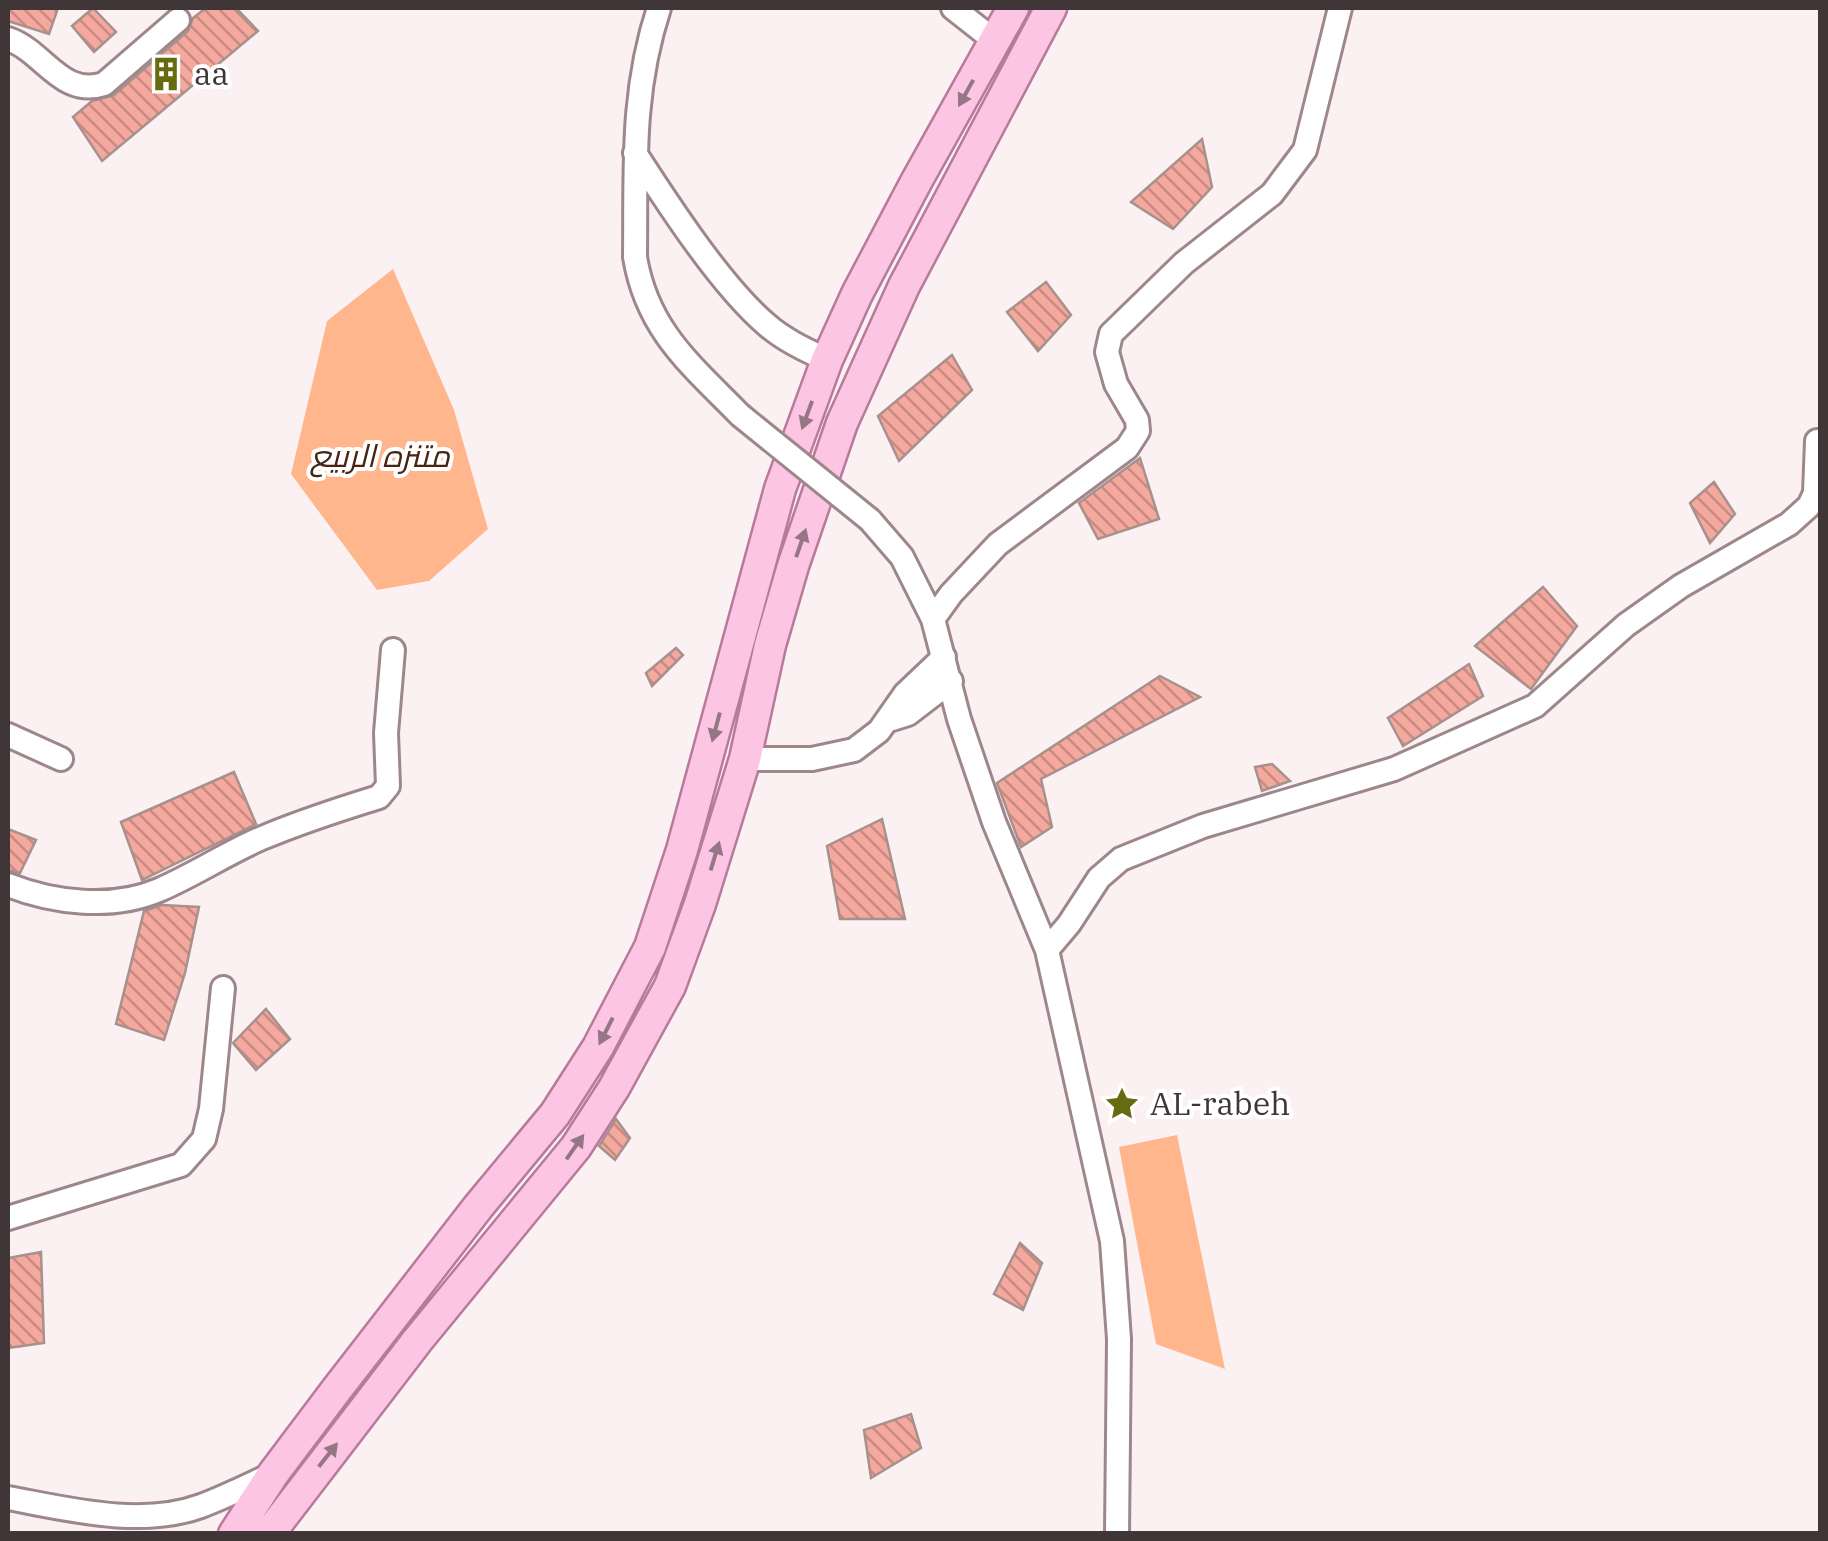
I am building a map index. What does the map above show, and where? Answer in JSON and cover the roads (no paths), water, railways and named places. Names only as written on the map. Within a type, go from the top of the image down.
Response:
[{"type":"main road","points":[[234,1534],[272,1474],[556,1114],[598,1047],[650,947],[682,850],[780,489],[826,360],[899,214],[1013,8]]},
{"type":"main road","points":[[270,1534],[417,1342],[576,1148],[670,986],[745,759],[770,645],[842,423],[904,286],[1052,8]]},
{"type":"main road","points":[[510,1169],[542,1191]]},
{"type":"street","points":[[659,8],[638,91],[634,150],[635,257],[644,300],[674,348],[740,415],[870,520],[902,557],[933,619],[959,718],[994,822],[1046,950],[1112,1241],[1119,1339],[1117,1534]]},
{"type":"street","points":[[953,8],[995,41]]},
{"type":"street","points":[[933,619],[998,544],[1128,448],[1138,431],[1116,384],[1107,352],[1111,334],[1184,263],[1272,194],[1304,150],[1340,8]]},
{"type":"street","points":[[8,40],[27,49],[66,83],[90,88],[104,84],[178,20]]},
{"type":"street","points":[[634,150],[680,220],[753,312],[787,340],[826,360]]},
{"type":"street","points":[[1046,950],[1070,924],[1099,878],[1120,859],[1202,826],[1394,769],[1535,706],[1626,624],[1680,586],[1789,524],[1815,502],[1817,441]]},
{"type":"street","points":[[8,886],[88,902],[138,898],[260,839],[380,797],[388,786],[386,733],[393,650]]},
{"type":"street","points":[[745,759],[812,759],[840,755],[868,742],[906,694],[944,658]]},
{"type":"street","points":[[889,720],[908,714],[950,681]]},
{"type":"street","points":[[8,735],[62,759]]},
{"type":"street","points":[[8,1218],[170,1169],[194,1153],[204,1139],[211,1109],[223,988]]},
{"type":"street","points":[[8,1498],[119,1515],[162,1514],[201,1506],[272,1474]]},
{"type":"place","name":"aa","points":[[166,74]]},
{"type":"place","name":"AL-rabeh","points":[[1122,1104]]},
{"type":"park label","name":"متنزه الربيع","points":[[380,456]]}]
